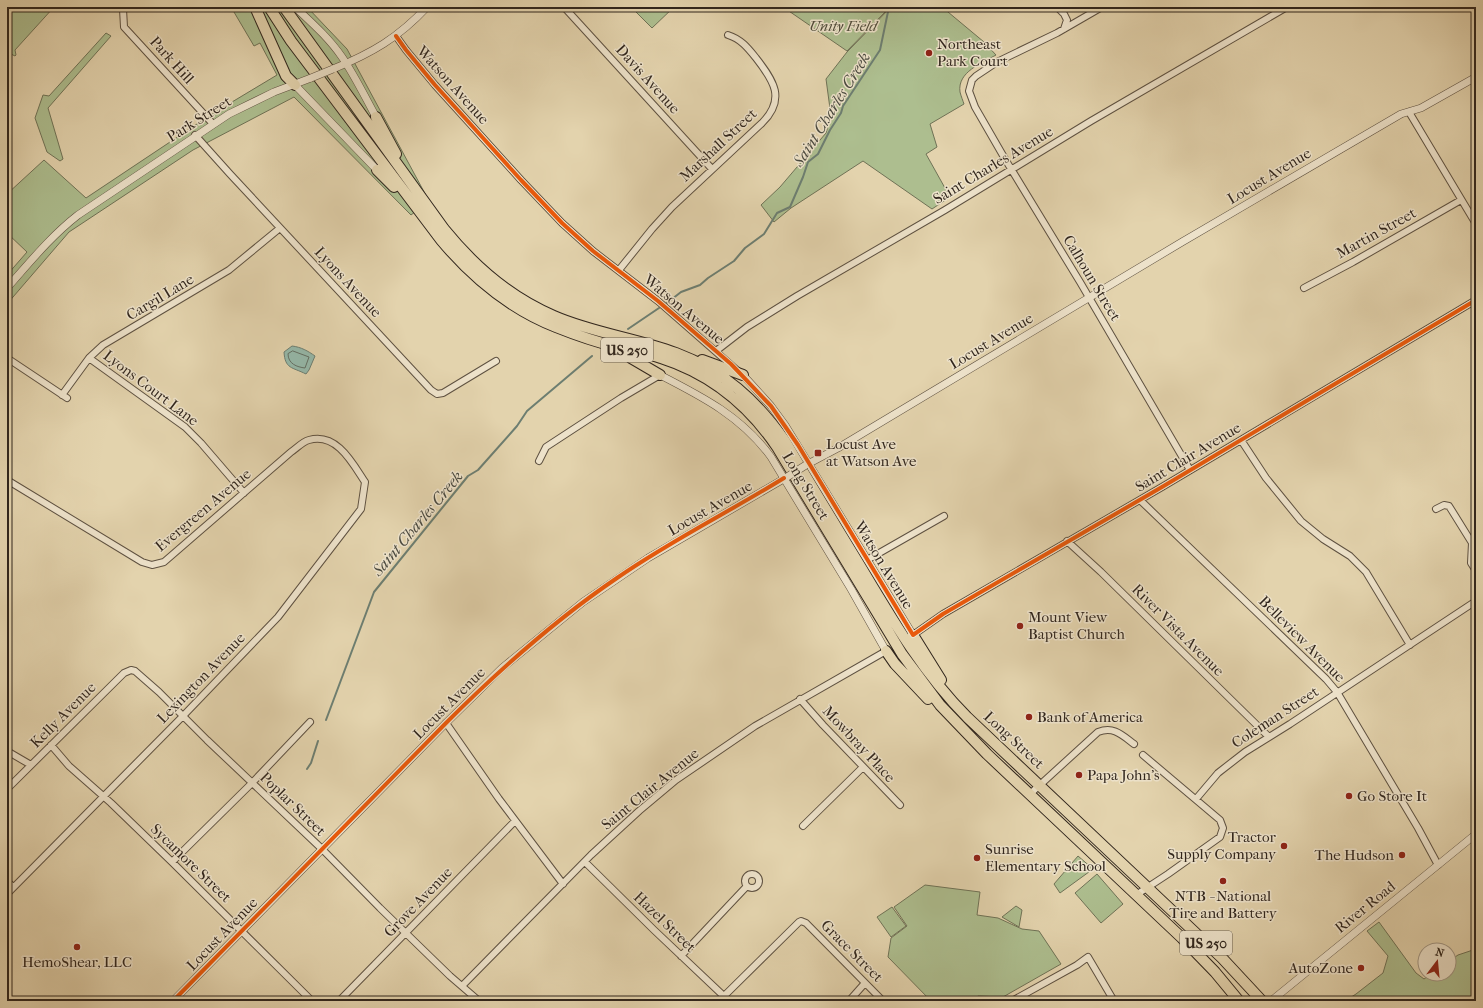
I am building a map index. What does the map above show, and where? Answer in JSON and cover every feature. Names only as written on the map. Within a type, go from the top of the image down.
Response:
[{"type":"highway","points":[[255,7],[286,76],[295,84]]},
{"type":"highway","name":"US 250","points":[[269,7],[291,41],[421,214],[455,257],[471,273],[502,298],[536,318],[555,327],[615,347],[660,358],[694,371],[726,391],[754,416],[777,447],[902,654],[925,686],[954,721],[1188,944],[1215,972],[1239,1001]]},
{"type":"highway","name":"US 250","points":[[284,7],[444,229],[473,262],[485,273],[516,296],[553,316],[572,324],[676,353],[695,361],[728,380],[757,406],[785,441],[890,616],[914,653],[941,689],[967,717]]},
{"type":"highway","points":[[376,117],[417,192]]},
{"type":"highway","points":[[377,170],[421,214]]},
{"type":"highway","points":[[615,347],[660,375]]},
{"type":"highway","points":[[676,353],[716,364],[743,376]]},
{"type":"highway","points":[[913,635],[943,683],[959,701],[967,717]]},
{"type":"highway","points":[[886,651],[895,664],[923,695],[954,721]]},
{"type":"highway","name":"Long Street","points":[[967,717],[1040,785]]},
{"type":"highway","name":"US 250","points":[[1040,785],[1222,958],[1262,1001]]},
{"type":"street","points":[[295,7],[330,41],[346,64],[376,117]]},
{"type":"street","name":"Park Street","points":[[7,288],[61,228],[196,135],[251,102],[346,64],[373,51],[396,36],[427,7]]},
{"type":"street","name":"Davis Avenue","points":[[564,7],[712,169]]},
{"type":"street","points":[[1057,7],[1064,14],[1067,20],[1064,29]]},
{"type":"street","points":[[1064,29],[1102,7]]},
{"type":"street","name":"Saint Charles Avenue","points":[[716,351],[773,310],[1091,121],[1287,7]]},
{"type":"street","points":[[1364,7],[1384,7]]},
{"type":"street","name":"Park Hill","points":[[123,9],[124,27],[213,124]]},
{"type":"street","name":"Calhoun Street","points":[[1064,29],[998,62],[976,76],[970,85],[969,91],[972,100],[1012,169],[1190,470]]},
{"type":"street","name":"Marshall Street","points":[[619,270],[672,207],[767,118],[774,103],[774,86],[769,74],[741,41],[728,35]]},
{"type":"street","name":"Watson Avenue","points":[[396,36],[435,85],[521,180],[574,234],[716,351],[743,376],[771,406],[785,425],[913,635]]},
{"type":"street","name":"Locust Avenue","points":[[172,1001],[502,668],[589,598],[648,558],[1394,118],[1401,114],[1415,111],[1476,77]]},
{"type":"street","points":[[295,84],[377,170]]},
{"type":"street","points":[[1409,112],[1476,224]]},
{"type":"street","name":"Lyons Avenue","points":[[196,135],[280,228],[431,390],[437,394],[443,393],[496,361]]},
{"type":"street","name":"Martin Street","points":[[1304,288],[1461,200]]},
{"type":"street","name":"Cargil Lane","points":[[7,358],[64,397],[89,358],[103,346],[228,270],[280,228]]},
{"type":"street","name":"Saint Clair Avenue","points":[[913,635],[943,614],[1140,500],[1476,300]]},
{"type":"street","name":"Lyons Court Lane","points":[[89,358],[185,427],[201,443],[244,493]]},
{"type":"street","points":[[539,461],[546,447],[621,398],[660,375]]},
{"type":"street","name":"Long Street","points":[[660,375],[707,400],[737,421],[753,434],[762,444],[785,477],[886,651]]},
{"type":"street","name":"Evergreen Avenue","points":[[7,480],[142,562],[152,565],[164,562],[291,452],[308,440],[328,440],[349,457]]},
{"type":"street","points":[[1241,440],[1266,478],[1301,521],[1324,539],[1350,556],[1366,572],[1410,645]]},
{"type":"street","name":"Lexington Avenue","points":[[7,894],[183,716],[278,617],[361,509],[365,482],[349,457]]},
{"type":"street","name":"Belleview Avenue","points":[[1140,500],[1310,663],[1337,692],[1418,828],[1438,865]]},
{"type":"street","points":[[1436,509],[1444,505],[1449,506],[1472,543],[1471,563],[1476,571]]},
{"type":"street","points":[[867,560],[944,516]]},
{"type":"street","name":"River Vista Avenue","points":[[1067,541],[1101,572],[1269,737]]},
{"type":"street","name":"Coleman Street","points":[[1196,798],[1231,762],[1476,601]]},
{"type":"street","name":"Saint Clair Avenue","points":[[462,986],[584,862],[639,811],[676,780],[755,726],[886,651]]},
{"type":"street","name":"Kelly Avenue","points":[[7,789],[124,673],[131,670],[142,676]]},
{"type":"street","name":"Poplar Street","points":[[142,676],[322,849],[380,908],[479,1001]]},
{"type":"street","name":"Mowbray Place","points":[[800,700],[900,805]]},
{"type":"street","points":[[172,862],[252,783],[310,722]]},
{"type":"street","points":[[446,723],[515,821],[563,884]]},
{"type":"street","points":[[1030,794],[1098,732],[1109,729],[1115,730],[1134,744]]},
{"type":"street","name":"Sycamore Street","points":[[51,745],[69,766],[104,796],[312,1001]]},
{"type":"street","points":[[7,750],[31,765]]},
{"type":"street","points":[[1136,894],[1194,856],[1222,833],[1222,824],[1220,820],[1196,798],[1143,755]]},
{"type":"street","points":[[803,826],[863,767]]},
{"type":"street","name":"Grove Avenue","points":[[339,1001],[515,821]]},
{"type":"street","name":"River Road","points":[[1271,1001],[1476,834]]},
{"type":"street","name":"Hazel Street","points":[[584,862],[729,1001]]},
{"type":"street","points":[[7,881],[13,887]]},
{"type":"street","points":[[681,956],[747,886]]},
{"type":"street","name":"Grace Street","points":[[719,1001],[799,922],[804,922],[884,1001]]},
{"type":"street","points":[[1012,1001],[1078,966],[1088,957],[1114,1001]]},
{"type":"street","points":[[849,1001],[866,983]]},
{"type":"green space","points":[[7,7],[54,7],[15,50],[15,56],[7,52]]},
{"type":"green space","points":[[231,7],[307,7],[347,49],[429,201],[411,215],[294,97],[193,150],[69,232],[7,304],[7,275],[27,252],[7,233],[7,194],[44,160],[86,198],[212,114],[277,75],[260,43],[254,46]]},
{"type":"green space","points":[[631,7],[674,7],[652,28]]},
{"type":"green space","name":"Unity Field","points":[[783,7],[878,7],[885,12],[847,51]]},
{"type":"green space","points":[[891,7],[942,7],[984,42],[996,55],[972,69],[962,79],[960,92],[964,104],[930,124],[937,147],[926,154],[950,197],[932,209],[863,161],[791,208],[774,222],[761,205],[780,187],[826,133],[831,116],[826,79],[847,52]]},
{"type":"green space","points":[[106,33],[111,36],[48,108],[63,159],[60,161],[47,152],[35,118],[43,95],[49,96]]},
{"type":"green space","points":[[1078,856],[1093,869],[1060,893],[1054,884]]},
{"type":"green space","points":[[1097,874],[1123,904],[1101,923],[1075,893]]},
{"type":"green space","points":[[925,885],[980,892],[977,915],[998,918],[1022,929],[1039,931],[1061,964],[1003,997],[978,996],[972,1001],[931,1001],[888,957],[891,938],[907,926],[894,907]]},
{"type":"green space","points":[[1016,906],[1022,910],[1019,927],[1002,917]]},
{"type":"green space","points":[[892,907],[906,926],[891,937],[877,917]]},
{"type":"green space","points":[[1379,922],[1417,974],[1417,982],[1457,982],[1457,956],[1476,949],[1476,1001],[1345,1001],[1383,973],[1388,956],[1367,931]]},
{"type":"water","points":[[292,346],[298,347],[315,356],[306,374],[290,367],[286,362],[284,352]]},
{"type":"waterway","name":"Saint Charles Creek","points":[[667,303],[681,292],[700,285],[734,261],[745,248],[764,234],[777,213],[790,207],[808,162],[818,154],[830,130],[841,113],[843,106],[880,50],[889,7]]},
{"type":"waterway","name":"Saint Charles Creek","points":[[628,329],[659,308]]},
{"type":"waterway","name":"Saint Charles Creek","points":[[326,720],[374,592],[468,476],[478,470],[517,426],[527,411],[592,356]]},
{"type":"waterway","name":"Saint Charles Creek","points":[[307,769],[311,763],[318,741]]},
{"type":"cycle path","points":[[396,36],[435,85],[562,223],[593,251],[658,301],[731,364],[771,406],[798,445],[913,635],[943,614],[1162,487],[1476,300]]},
{"type":"cycle path","points":[[173,1001],[446,723],[528,646],[594,594],[637,564],[784,478]]},
{"type":"place","name":"Northeast Park Court","points":[[929,53]]},
{"type":"place","name":"Locust Ave at Watson Ave","points":[[818,453]]},
{"type":"place","name":"Mount View Baptist Church","points":[[1020,626]]},
{"type":"place","name":"Bank of America","points":[[1029,717]]},
{"type":"place","name":"Papa John's","points":[[1079,775]]},
{"type":"place","name":"Go Store It","points":[[1349,796]]},
{"type":"place","name":"Tractor Supply Company","points":[[1284,846]]},
{"type":"place","name":"The Hudson","points":[[1402,855]]},
{"type":"place","name":"Sunrise Elementary School","points":[[977,858]]},
{"type":"place","name":"NTB - National Tire and Battery","points":[[1223,881]]},
{"type":"place","name":"HemoShear, LLC","points":[[77,947]]},
{"type":"place","name":"AutoZone","points":[[1361,968]]}]
